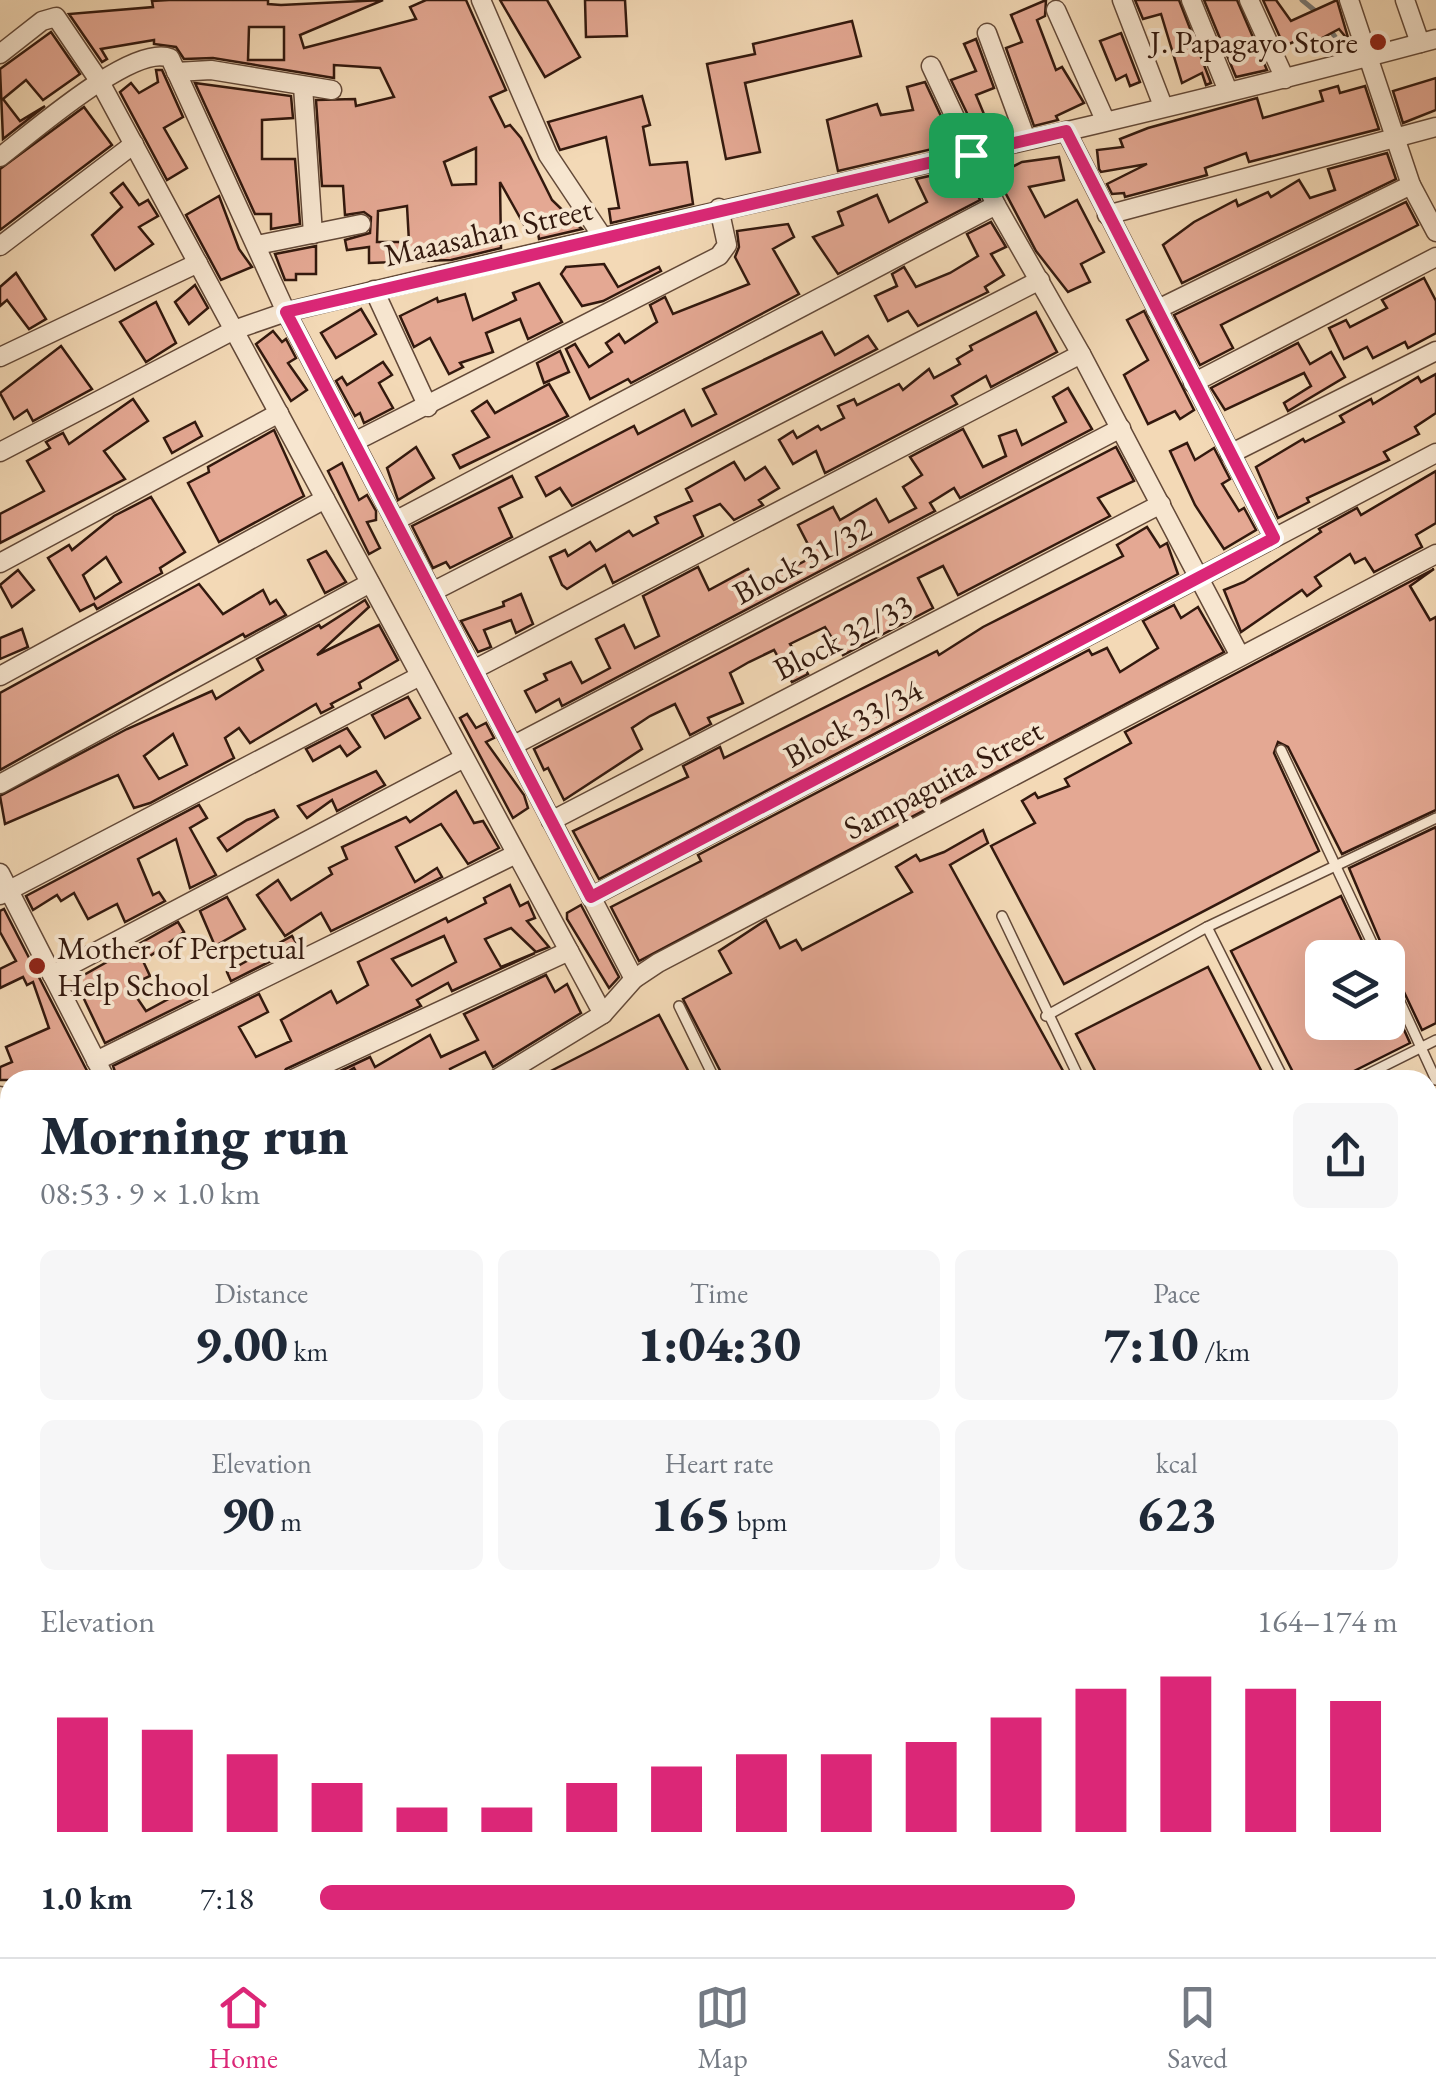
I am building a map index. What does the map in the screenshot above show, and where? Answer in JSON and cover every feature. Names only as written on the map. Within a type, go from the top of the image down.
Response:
[{"type":"street","points":[[481,0],[548,154],[602,236]]},
{"type":"street","points":[[1122,0],[1163,106]]},
{"type":"street","points":[[1191,0],[1228,91]]},
{"type":"street","points":[[1249,0],[1284,80]]},
{"type":"street","points":[[1349,0],[1411,184],[1436,232]]},
{"type":"street","points":[[1406,0],[1428,41]]},
{"type":"street","points":[[1056,10],[1104,120]]},
{"type":"street","points":[[0,54],[42,21],[56,18],[100,82],[603,1014]]},
{"type":"street","points":[[988,34],[1026,139]]},
{"type":"street","name":"Maaasahan Street","points":[[0,452],[234,330],[286,312],[719,208],[975,163],[1026,139],[1371,61],[1428,41]]},
{"type":"street","points":[[0,157],[100,82],[150,55],[173,65],[332,90]]},
{"type":"street","points":[[173,65],[286,312],[634,979]]},
{"type":"street","points":[[932,66],[996,205],[1081,354],[1240,656]]},
{"type":"street","points":[[303,86],[313,234]]},
{"type":"street","points":[[1107,215],[1436,127]]},
{"type":"street","points":[[1066,131],[1274,538]]},
{"type":"street","points":[[0,246],[134,144]]},
{"type":"street","points":[[1156,310],[1411,184]]},
{"type":"street","points":[[396,521],[996,205]]},
{"type":"street","points":[[354,442],[724,252],[719,208]]},
{"type":"street","points":[[257,246],[362,224]]},
{"type":"street","points":[[1193,383],[1436,257]]},
{"type":"street","points":[[0,357],[198,263]]},
{"type":"street","points":[[432,592],[1040,280]]},
{"type":"street","points":[[374,290],[428,407]]},
{"type":"street","points":[[1230,454],[1436,351]]},
{"type":"street","points":[[473,670],[1081,354]]},
{"type":"street","points":[[0,563],[279,413]]},
{"type":"street","name":"Block 31/32","points":[[512,746],[1121,428]]},
{"type":"street","points":[[1200,580],[1436,453]]},
{"type":"street","points":[[0,676],[325,499]]},
{"type":"street","name":"Block 32/33","points":[[551,821],[1161,504]]},
{"type":"street","name":"Sampaguita Street","points":[[511,1070],[603,1014],[634,979],[1436,554]]},
{"type":"street","name":"Block 33/34","points":[[591,897],[962,699],[1200,580]]},
{"type":"street","points":[[0,784],[370,583]]},
{"type":"street","points":[[101,1070],[3,886],[420,676]]},
{"type":"street","points":[[52,975],[464,758]]},
{"type":"street","points":[[96,1061],[516,854]]},
{"type":"street","points":[[313,1070],[569,951]]},
{"type":"lane","points":[[1281,750],[1371,940]]},
{"type":"lane","points":[[1046,1016],[1207,928],[1436,818]]},
{"type":"lane","points":[[1002,916],[1075,1070]]},
{"type":"lane","points":[[1207,928],[1279,1070]]},
{"type":"lane","points":[[680,1006],[710,1070]]},
{"type":"lane","points":[[1405,1014],[1431,1070]]},
{"type":"lane","points":[[1376,1070],[1436,1040]]},
{"type":"building","points":[[268,0],[268,4],[281,5],[383,0],[300,35],[304,48],[416,19],[410,7],[426,0],[466,0],[506,90],[490,97],[505,127],[510,125],[521,138],[552,200],[582,229],[539,239],[537,227],[528,232],[500,182],[501,248],[451,260],[369,263],[369,247],[347,250],[345,240],[370,233],[371,217],[364,212],[345,215],[343,186],[322,186],[316,100],[355,99],[356,106],[394,97],[380,68],[334,65],[334,78],[213,58],[184,59],[176,47],[154,44],[154,40],[101,49],[107,59],[102,62],[69,14],[153,7],[152,1]],"holes":[[[249,27],[284,27],[284,60],[248,60]],[[476,148],[476,184],[452,185],[444,162]],[[407,206],[409,242],[377,242],[378,211]]]},
{"type":"building","points":[[500,0],[547,0],[580,57],[545,77]]},
{"type":"building","points":[[585,0],[625,0],[627,36],[586,37]]},
{"type":"building","points":[[1046,0],[1045,16],[1037,20],[1056,70],[1062,67],[1084,103],[1056,116],[1058,120],[1034,126],[1006,48],[1022,42],[1011,15]]},
{"type":"building","points":[[1135,0],[1179,0],[1211,83],[1206,85],[1202,73],[1182,83],[1161,14],[1143,19]]},
{"type":"building","points":[[1204,0],[1237,0],[1267,70],[1236,77]]},
{"type":"building","points":[[1263,0],[1276,0],[1291,21],[1337,0],[1349,41],[1339,29],[1309,45],[1305,37],[1284,46]]},
{"type":"building","points":[[852,21],[861,56],[745,83],[760,152],[726,159],[707,64],[755,54],[753,44]]},
{"type":"building","points":[[51,32],[80,74],[43,100],[26,80],[3,99],[20,121],[45,106],[3,139],[0,69]]},
{"type":"building","points":[[1121,33],[1140,82],[1130,86],[1126,75],[1116,80],[1100,41]]},
{"type":"building","points":[[976,39],[994,88],[976,95],[991,131],[978,136],[951,80],[976,71],[964,44]]},
{"type":"building","points":[[156,70],[162,70],[183,117],[164,128],[187,168],[167,180],[120,92],[131,83],[139,93],[158,82]]},
{"type":"building","points":[[1436,78],[1436,110],[1403,123],[1393,91]]},
{"type":"building","points":[[925,82],[954,144],[838,171],[827,120],[877,104],[881,115],[913,110],[907,87]]},
{"type":"building","points":[[195,83],[291,96],[293,118],[262,120],[262,159],[295,159],[300,224],[271,229],[271,214],[255,214]]},
{"type":"building","points":[[1338,86],[1340,93],[1365,86],[1379,129],[1249,162],[1246,153],[1205,168],[1207,175],[1125,197],[1124,193],[1112,194],[1107,184],[1147,164],[1101,172],[1099,169],[1097,150],[1123,147],[1120,139],[1148,128],[1257,98],[1263,118],[1323,101],[1320,91]]},
{"type":"building","points":[[642,96],[650,125],[643,127],[650,165],[687,162],[693,204],[611,223],[609,209],[619,208],[606,137],[560,150],[548,122]]},
{"type":"building","points":[[84,107],[112,145],[0,230],[0,169]]},
{"type":"building","points":[[1387,153],[1396,179],[1182,283],[1163,245],[1194,222],[1236,200],[1238,206],[1268,192],[1271,197],[1299,180],[1310,198],[1335,190],[1328,169]]},
{"type":"building","points":[[1059,157],[1064,180],[1029,187],[1045,217],[1077,200],[1104,252],[1081,264],[1090,282],[1068,292],[1036,251],[996,175],[1022,162]]},
{"type":"building","points":[[965,168],[980,200],[838,274],[813,237],[843,225],[838,212],[877,195],[889,222],[927,202],[916,179]]},
{"type":"building","points":[[123,183],[139,205],[148,200],[158,216],[139,227],[153,244],[115,270],[92,235],[122,207],[111,193]]},
{"type":"building","points":[[219,196],[239,249],[252,267],[221,280],[186,215]]},
{"type":"building","points":[[1406,202],[1418,225],[1221,325],[1233,348],[1200,365],[1174,315]]},
{"type":"building","points":[[991,222],[1006,247],[991,254],[1004,275],[985,287],[988,292],[918,326],[908,311],[888,321],[875,296],[897,286],[892,274],[904,267],[916,287],[950,273],[978,256],[967,234]]},
{"type":"building","points":[[788,224],[794,237],[773,249],[799,294],[631,383],[628,379],[590,399],[566,349],[575,344],[589,367],[612,352],[606,343],[619,334],[625,343],[657,322],[650,305],[665,297],[673,314],[749,284],[735,257],[739,247],[737,231]]},
{"type":"building","points":[[316,246],[316,274],[296,274],[296,280],[285,280],[275,254]]},
{"type":"building","points":[[604,264],[618,287],[659,267],[661,271],[603,301],[582,306],[561,274],[566,267]]},
{"type":"building","points":[[16,273],[46,319],[29,329],[7,300],[0,306],[0,287]]},
{"type":"building","points":[[1424,278],[1436,301],[1436,333],[1408,348],[1405,342],[1373,358],[1367,347],[1344,359],[1329,328],[1346,320],[1350,327],[1387,308],[1382,300]]},
{"type":"building","points":[[539,283],[562,322],[528,339],[520,319],[486,333],[493,352],[460,363],[463,367],[449,374],[430,338],[414,347],[400,316],[437,298],[438,302],[465,294],[473,320],[516,300],[513,293]]},
{"type":"building","points":[[195,285],[208,308],[189,324],[175,302]]},
{"type":"building","points":[[156,302],[176,343],[146,362],[120,322]]},
{"type":"building","points":[[361,309],[376,334],[336,358],[321,333]]},
{"type":"building","points":[[1144,311],[1194,410],[1180,419],[1175,411],[1148,424],[1124,375],[1148,360],[1127,320]]},
{"type":"building","points":[[1036,312],[1057,352],[991,387],[986,376],[952,396],[957,404],[825,473],[816,451],[793,464],[779,440],[793,431],[797,438],[818,426],[821,430],[844,418],[838,406],[854,399],[857,405],[899,384],[903,390],[929,369],[934,378],[960,364],[957,359],[972,350],[970,346]]},
{"type":"building","points":[[273,331],[282,342],[286,339],[296,358],[288,363],[307,390],[291,401],[256,344]]},
{"type":"building","points":[[822,332],[835,355],[868,336],[877,349],[572,506],[560,488],[546,496],[536,477],[634,426],[638,434],[684,410],[692,426],[716,414],[703,389]]},
{"type":"building","points":[[1298,343],[1310,364],[1331,352],[1345,377],[1288,411],[1284,403],[1311,386],[1304,373],[1225,410],[1211,388]]},
{"type":"building","points":[[61,346],[92,389],[33,421],[27,410],[14,419],[0,393]]},
{"type":"building","points":[[560,351],[569,372],[544,383],[537,363]]},
{"type":"building","points":[[383,362],[392,375],[379,383],[393,408],[364,423],[360,413],[355,416],[336,381],[342,377],[347,385]]},
{"type":"building","points":[[1436,374],[1436,413],[1415,427],[1419,434],[1384,452],[1389,460],[1307,498],[1309,502],[1278,518],[1256,467],[1303,439],[1305,442],[1344,422],[1340,416],[1371,399],[1373,404],[1418,377],[1421,382]]},
{"type":"building","points":[[549,384],[568,416],[460,468],[453,455],[489,437],[472,411],[487,401],[495,413]]},
{"type":"building","points":[[1068,388],[1092,429],[960,498],[954,488],[930,503],[935,511],[562,706],[559,699],[536,712],[525,691],[547,680],[544,674],[571,662],[582,683],[610,668],[596,639],[624,625],[635,648],[659,636],[643,596],[698,567],[709,590],[748,569],[758,586],[814,556],[798,525],[833,507],[840,520],[876,499],[889,522],[916,508],[903,487],[922,475],[910,457],[963,429],[983,467],[1006,456],[999,436],[1016,430],[1022,445],[1066,422],[1053,397]]},
{"type":"building","points":[[133,399],[148,421],[104,451],[125,479],[0,543],[0,514],[44,491],[27,461],[50,448],[46,442],[63,433],[69,444]]},
{"type":"building","points":[[195,422],[202,436],[172,453],[164,438]]},
{"type":"building","points":[[274,430],[304,496],[219,542],[188,483],[209,472],[208,467]]},
{"type":"building","points":[[1187,443],[1195,460],[1214,448],[1230,479],[1222,484],[1239,511],[1244,508],[1256,530],[1224,549],[1195,505],[1170,451]]},
{"type":"building","points":[[416,447],[434,478],[398,500],[387,468]]},
{"type":"building","points":[[1116,447],[1134,481],[1098,498],[1110,516],[958,595],[943,566],[918,578],[933,608],[843,655],[825,627],[790,644],[808,674],[792,682],[774,650],[749,662],[730,673],[743,703],[708,718],[711,724],[690,735],[675,704],[650,716],[632,728],[642,749],[564,800],[548,768],[544,770],[534,749]]},
{"type":"building","points":[[734,462],[745,480],[765,467],[779,488],[759,500],[763,505],[734,520],[720,504],[694,516],[703,536],[613,583],[605,565],[567,589],[562,585],[550,557],[565,550],[568,556],[590,542],[596,551],[629,531],[633,536],[658,523],[655,517],[692,501],[686,489]]},
{"type":"building","points":[[342,463],[359,500],[367,495],[376,511],[376,520],[367,522],[380,548],[369,554],[328,471]]},
{"type":"building","points":[[1436,471],[1436,523],[1416,535],[1422,547],[1374,572],[1365,558],[1355,563],[1350,554],[1315,577],[1321,586],[1307,596],[1302,590],[1241,632],[1224,590],[1244,582],[1321,532],[1319,529],[1357,508],[1361,515]]},
{"type":"building","points":[[512,476],[522,497],[499,508],[512,537],[450,568],[446,562],[433,568],[412,526]]},
{"type":"building","points":[[151,497],[185,552],[160,568],[162,573],[97,609],[94,604],[80,611],[48,558],[69,545],[72,550],[114,516]],"holes":[[[106,557],[121,582],[95,599],[83,575]]]},
{"type":"building","points":[[1147,527],[1160,547],[1167,543],[1178,574],[599,879],[573,831],[688,777],[683,766],[720,747],[724,758],[937,651],[939,655],[983,627],[1123,556],[1117,545]]},
{"type":"building","points":[[326,551],[346,582],[325,593],[308,560]]},
{"type":"building","points":[[1434,569],[1410,586],[1430,620],[1436,617],[1436,810],[1342,854],[1288,747],[1278,742],[1274,753],[1319,851],[1064,984],[991,846],[1035,823],[1022,801],[1035,793],[1038,798],[1069,786],[1065,779],[1131,743],[1125,732]]},
{"type":"building","points":[[18,570],[34,590],[12,607],[0,585]]},
{"type":"building","points":[[199,584],[223,614],[263,590],[270,604],[276,600],[286,615],[245,637],[243,634],[0,770],[0,693]]},
{"type":"building","points":[[521,594],[533,624],[516,633],[511,620],[484,630],[491,647],[478,652],[461,621],[504,606],[503,602]]},
{"type":"building","points":[[365,600],[369,607],[317,655],[379,625],[398,660],[359,683],[361,688],[321,713],[316,704],[250,743],[239,728],[225,738],[234,758],[150,803],[134,808],[118,775],[5,824],[0,796],[127,729],[212,691],[216,699],[263,670],[257,659],[319,625],[321,628]],"holes":[[[173,734],[187,765],[159,779],[144,756]]]},
{"type":"building","points":[[1174,605],[1181,618],[1198,607],[1224,652],[639,961],[611,907],[701,861],[698,855],[1089,650],[1092,655],[1107,648],[1120,672],[1158,648],[1143,621]]},
{"type":"building","points":[[22,629],[28,647],[0,659],[0,638]]},
{"type":"building","points":[[408,697],[420,718],[385,738],[372,715]]},
{"type":"building","points":[[467,714],[476,728],[486,723],[494,738],[486,742],[524,795],[528,808],[513,818],[460,718]]},
{"type":"building","points":[[347,728],[360,747],[347,756],[340,746],[313,761],[306,749]]},
{"type":"building","points":[[376,771],[385,785],[337,811],[332,800],[307,818],[298,806]]},
{"type":"building","points":[[456,791],[474,823],[483,821],[499,848],[468,864],[441,824],[396,847],[415,882],[437,868],[442,877],[331,931],[321,913],[285,936],[257,895],[278,880],[291,900],[332,874],[329,868],[347,859],[342,847],[406,817],[410,822]]},
{"type":"building","points":[[199,805],[207,818],[190,828],[216,875],[190,888],[176,839],[138,859],[153,895],[159,892],[165,901],[125,922],[117,904],[88,919],[74,893],[61,901],[57,895],[33,910],[26,896]]},
{"type":"building","points":[[274,810],[278,817],[227,851],[218,838],[247,820]]},
{"type":"building","points":[[1436,827],[1436,1023],[1422,1030],[1405,994],[1405,940],[1380,940],[1349,868]]},
{"type":"building","points":[[983,830],[988,843],[950,865],[1063,1070],[720,1070],[683,999],[731,973],[719,951],[766,920],[780,948],[796,940],[802,950],[912,892],[896,867],[916,855],[920,861]]},
{"type":"building","points":[[510,885],[520,906],[528,902],[535,918],[527,921],[549,947],[536,952],[511,928],[485,939],[501,967],[535,953],[452,991],[448,983],[417,1000],[421,1006],[285,1070],[114,1070],[113,1066],[259,994],[268,1012],[239,1027],[256,1057],[291,1041],[281,1020],[331,991],[337,1003],[368,985],[358,962],[446,918],[448,922],[486,903],[484,898]],"holes":[[[444,936],[456,962],[412,986],[392,959]]]},
{"type":"building","points":[[1341,896],[1362,940],[1305,940],[1305,1040],[1405,1040],[1405,1032],[1410,1043],[1356,1070],[1292,1070],[1231,951]]},
{"type":"building","points":[[227,897],[245,929],[215,946],[200,911]]},
{"type":"building","points":[[581,905],[619,977],[609,988],[567,919],[567,913]]},
{"type":"building","points":[[4,909],[87,1070],[0,1070],[12,1062],[6,1047],[49,1028],[33,982],[27,985],[23,977],[0,988],[0,969],[16,961],[0,932],[0,911]]},
{"type":"building","points":[[178,922],[184,932],[143,961],[150,976],[129,986],[146,1011],[187,989],[192,1000],[105,1043],[75,980]]},
{"type":"building","points":[[292,936],[299,947],[231,981],[227,972]]},
{"type":"building","points":[[1208,967],[1261,1070],[1095,1070],[1076,1034]]},
{"type":"building","points":[[546,975],[555,992],[567,984],[581,1013],[493,1067],[485,1052],[450,1070],[342,1070],[370,1057],[375,1067],[430,1035],[441,1057],[478,1040],[464,1014]]},
{"type":"building","points":[[659,1015],[688,1070],[553,1070]]},
{"type":"waterway","points":[[1302,0],[1319,14]]},
{"type":"waterway","points":[[1328,27],[1341,45]]},
{"type":"place","name":"J. Papagayo Store","points":[[1378,42]]},
{"type":"place","name":"Mother of Perpetual Help School","points":[[37,966]]},
{"type":"route","points":[[1066,131],[1274,538],[591,897],[286,312],[719,208],[971,155],[1066,131]]}]
